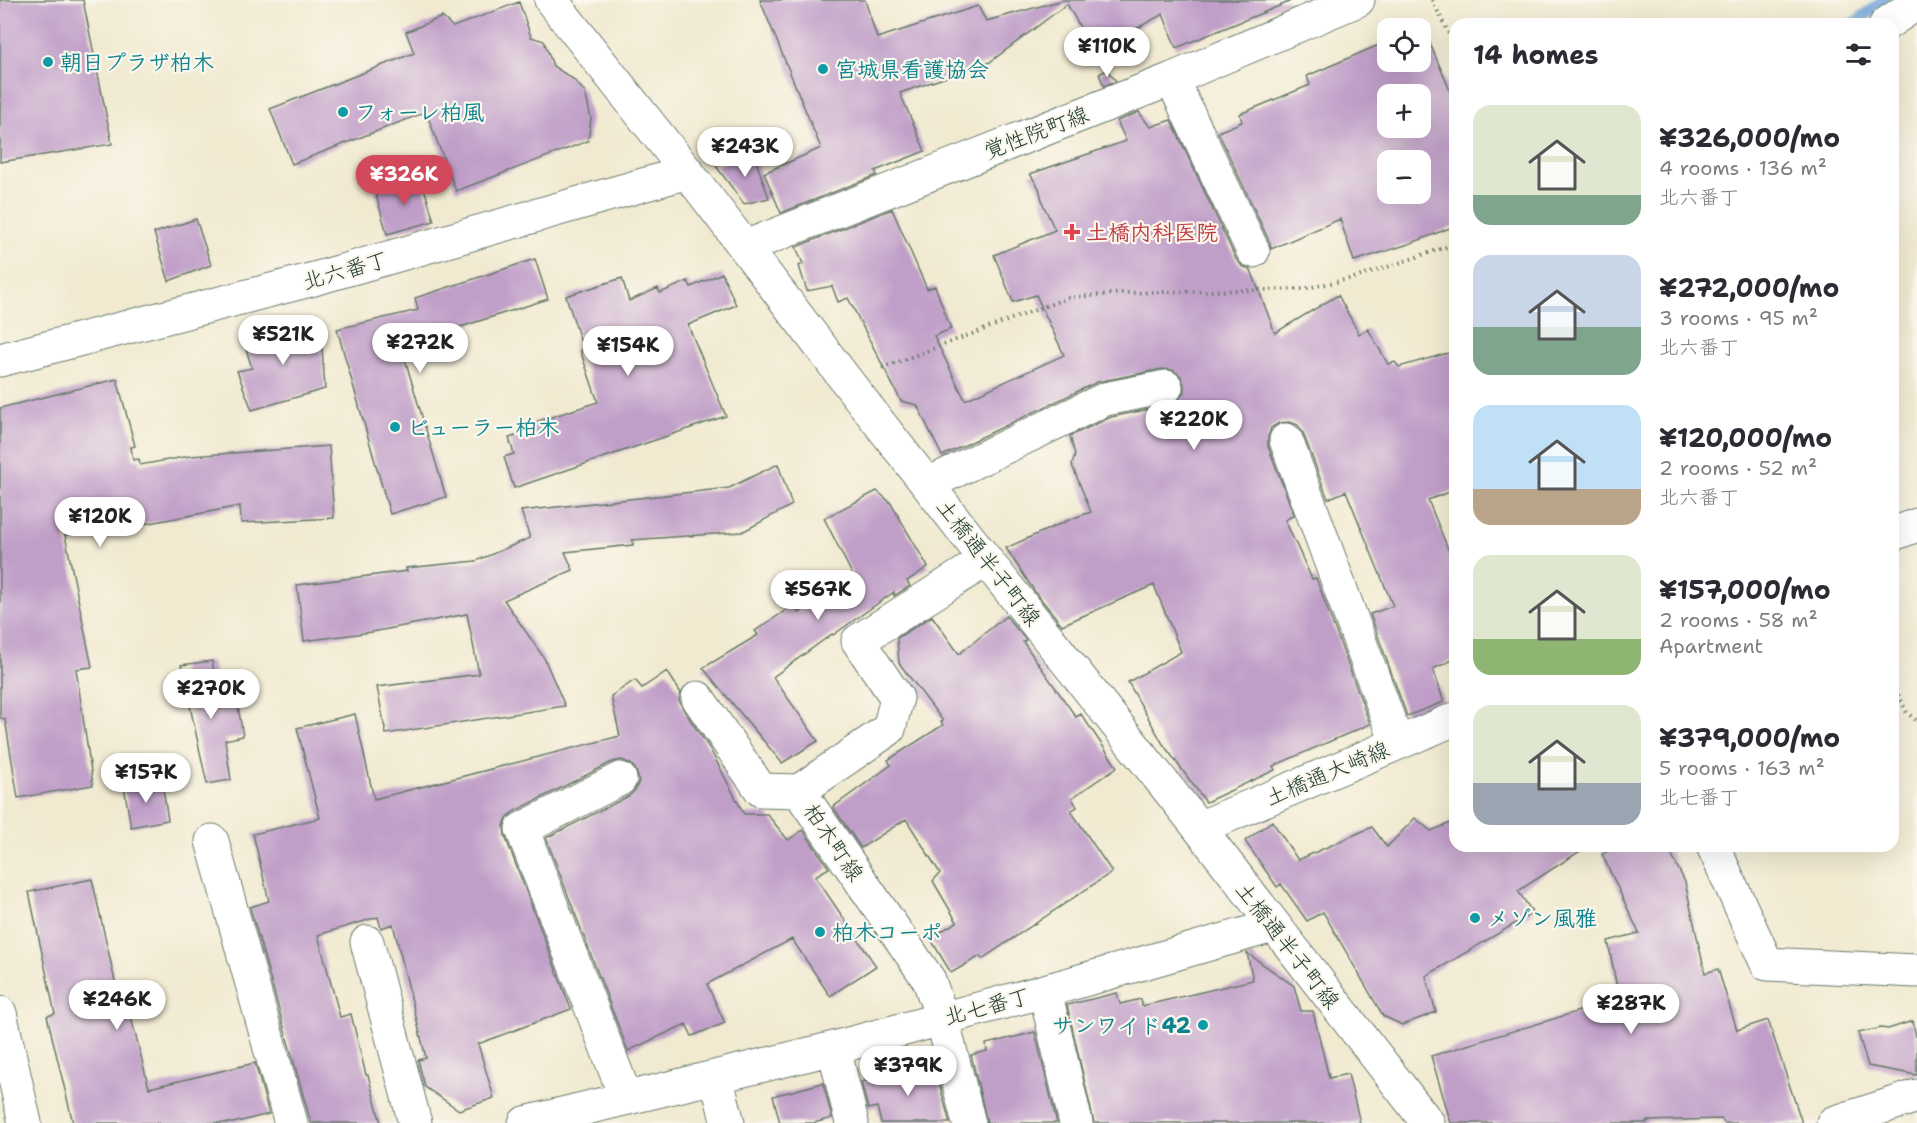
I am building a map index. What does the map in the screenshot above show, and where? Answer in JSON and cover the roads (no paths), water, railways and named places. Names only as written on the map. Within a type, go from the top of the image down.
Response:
[{"type":"street","name":"土橋通半子町線","points":[[551,0],[688,172],[849,384],[1428,1123]]},
{"type":"street","name":"覚性院町線","points":[[745,247],[1172,79],[1310,9],[1358,0]]},
{"type":"street","points":[[1895,18],[1917,3]]},
{"type":"street","points":[[1172,79],[1253,251]]},
{"type":"street","name":"北六番丁","points":[[0,360],[314,279],[688,172]]},
{"type":"street","points":[[928,484],[1105,399],[1166,387]]},
{"type":"street","points":[[1286,440],[1396,743]]},
{"type":"street","points":[[1899,532],[1917,525]]},
{"type":"street","name":"柏木町線","points":[[969,1123],[942,1018],[929,980],[799,791],[889,729],[897,698],[858,641],[986,560]]},
{"type":"street","points":[[699,698],[761,790],[799,791]]},
{"type":"street","name":"土橋通大崎線","points":[[1199,828],[1449,721]]},
{"type":"street","points":[[620,779],[522,829],[626,1098]]},
{"type":"street","points":[[212,841],[291,1123]]},
{"type":"street","points":[[1716,852],[1767,964],[1917,971]]},
{"type":"street","name":"北七番丁","points":[[525,1123],[558,1119],[626,1098],[834,1048],[1273,926]]},
{"type":"street","points":[[367,942],[415,1123]]},
{"type":"street","points":[[1045,991],[1076,1123]]},
{"type":"street","points":[[0,1013],[25,1123]]},
{"type":"street","points":[[834,1048],[852,1123]]},
{"type":"street","points":[[716,1077],[728,1123]]},
{"type":"street","points":[[1833,1123],[1917,1096]]},
{"type":"waterway","points":[[1861,18],[1885,0]]},
{"type":"place","name":"朝日プラザ柏木","points":[[48,62]]},
{"type":"place","name":"宮城県看護協会","points":[[823,69]]},
{"type":"place","name":"フォーレ柏風","points":[[343,112]]},
{"type":"place","name":"土橋内科医院","points":[[1072,232]]},
{"type":"place","name":"ビューラー柏木","points":[[395,427]]},
{"type":"place","name":"メゾン風雅","points":[[1475,918]]},
{"type":"place","name":"柏木コーポ","points":[[820,932]]},
{"type":"place","name":"サンワイド42","points":[[1203,1025]]}]
